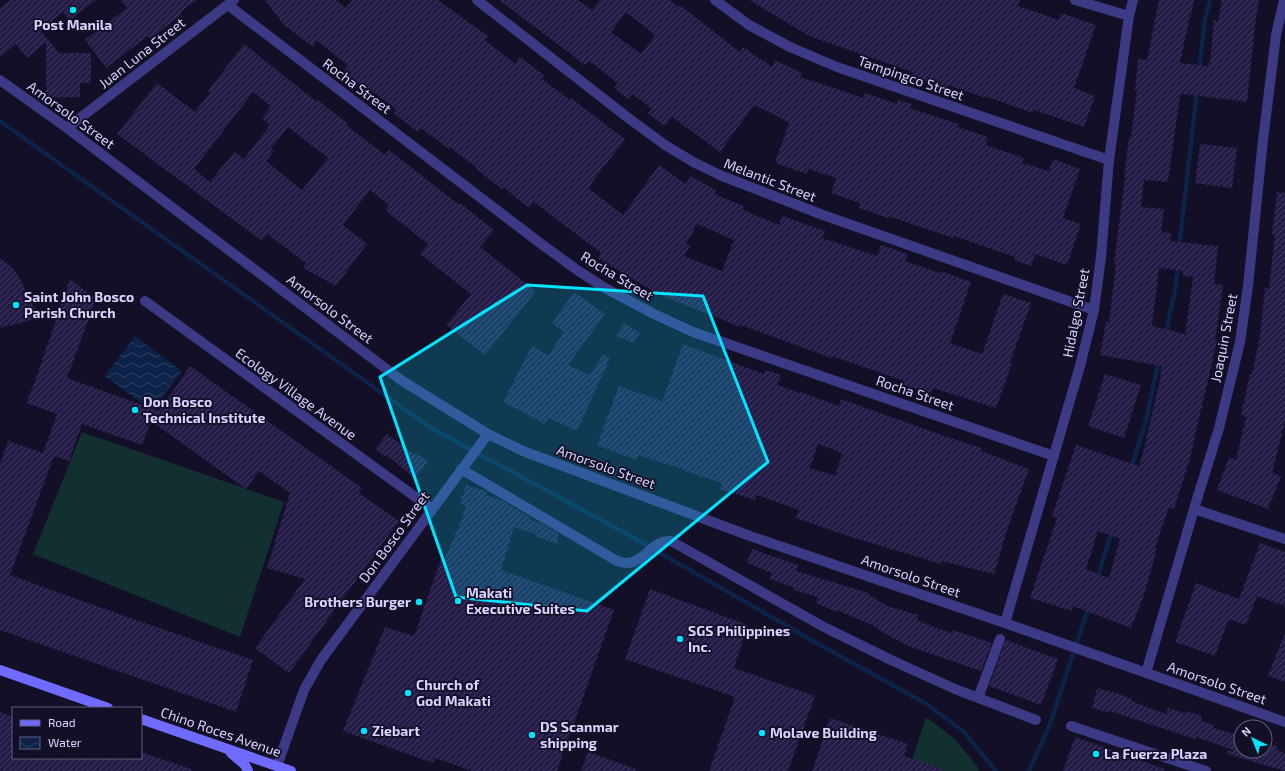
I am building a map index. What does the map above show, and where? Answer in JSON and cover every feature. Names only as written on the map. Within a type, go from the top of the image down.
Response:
[{"type":"main road","points":[[0,670],[105,707]]},
{"type":"main road","name":"Chino Roces Avenue","points":[[142,719],[291,771]]},
{"type":"main road","points":[[223,747],[235,755],[245,765],[248,771]]},
{"type":"street","name":"Melantic Street","points":[[477,0],[627,117],[665,145],[695,163],[722,176],[823,215],[1094,310]]},
{"type":"street","name":"Tampingco Street","points":[[715,0],[749,25],[790,47],[837,67],[1109,160]]},
{"type":"street","points":[[1075,0],[1129,16]]},
{"type":"street","name":"Hidalgo Street","points":[[1005,623],[1080,366],[1094,310],[1101,257],[1109,160],[1129,16],[1133,0]]},
{"type":"street","name":"Joaquin Street","points":[[1146,673],[1219,428],[1240,342],[1248,286],[1264,125],[1276,35],[1284,0]]},
{"type":"street","name":"Juan Luna Street","points":[[67,128],[231,2]]},
{"type":"street","name":"Rocha Street","points":[[231,2],[540,243],[577,270],[629,301],[693,332],[1054,456]]},
{"type":"street","name":"Amorsolo Street","points":[[0,80],[67,128],[400,380],[488,434],[523,451],[750,536],[1069,645],[1285,722]]},
{"type":"street","name":"Ecology Village Avenue","points":[[145,301],[432,510]]},
{"type":"street","name":"Don Bosco Street","points":[[277,766],[304,690],[321,660],[488,434]]},
{"type":"street","points":[[461,469],[617,561],[626,563],[638,560],[659,543],[665,540],[671,541],[824,627],[891,660],[956,689],[1036,720]]},
{"type":"street","points":[[1194,509],[1285,539]]},
{"type":"street","points":[[978,698],[1000,639]]},
{"type":"street","points":[[1071,726],[1206,771]]},
{"type":"highlighted area","points":[[527,285],[703,296],[768,462],[587,611],[456,597],[380,377]]},
{"type":"green space","points":[[82,432],[284,502],[240,637],[33,554]]},
{"type":"green space","points":[[926,717],[954,738],[977,766],[979,771],[908,771]]},
{"type":"water","points":[[135,336],[182,371],[152,411],[105,376]]},
{"type":"building","points":[[10,0],[96,0],[70,20],[63,12],[40,30],[59,53],[91,53],[91,83],[80,83],[80,97],[46,98],[46,42],[27,58],[16,44],[0,57],[0,8]]},
{"type":"building","points":[[121,0],[197,0],[150,39],[148,36],[106,68],[85,40],[127,8]]},
{"type":"building","points":[[265,0],[336,0],[346,8],[352,0],[438,0],[488,36],[485,40],[515,64],[520,57],[545,76],[542,79],[570,100],[571,98],[625,139],[588,188],[623,215],[659,165],[686,184],[690,176],[716,190],[714,194],[744,206],[743,210],[779,225],[782,216],[825,231],[822,238],[877,256],[881,245],[908,254],[905,261],[940,273],[941,271],[971,282],[950,343],[982,354],[1003,294],[1031,303],[1010,363],[1012,364],[996,408],[933,388],[931,394],[903,384],[904,381],[832,356],[831,358],[741,325],[740,327],[658,294],[598,258],[601,253],[534,202],[529,208],[503,187],[502,189],[477,170],[478,169],[450,147],[449,149],[421,128],[418,132],[393,113],[396,109],[343,72],[348,65],[317,41],[313,47],[284,25]],"holes":[[[697,224],[734,240],[722,271],[684,256],[690,246],[686,244]]]},
{"type":"building","points":[[499,0],[578,0],[592,10],[600,0],[670,0],[678,7],[680,5],[740,52],[743,47],[772,67],[775,60],[802,73],[800,77],[863,98],[865,93],[897,104],[898,100],[912,104],[910,108],[959,124],[958,127],[988,137],[985,145],[1024,158],[1022,163],[1049,171],[1053,159],[1080,169],[1063,218],[1081,224],[1067,265],[1035,254],[1031,266],[1014,260],[1015,257],[954,236],[953,238],[859,208],[860,203],[831,193],[836,178],[808,169],[807,174],[775,163],[789,123],[754,105],[720,152],[672,117],[665,126],[648,114],[652,109],[632,94],[628,99],[614,88],[618,83],[589,61],[585,65]],"holes":[[[626,12],[655,35],[641,54],[611,32]]]},
{"type":"building","points":[[749,0],[1020,0],[1018,6],[1059,20],[1061,13],[1096,25],[1074,88],[1095,96],[1084,127],[1034,110],[1033,113],[948,85],[947,88],[911,76],[913,72],[809,36]]},
{"type":"building","points":[[1159,0],[1194,0],[1180,63],[1208,66],[1208,63],[1210,64],[1214,20],[1218,21],[1222,0],[1259,0],[1247,102],[1183,94],[1180,95],[1168,182],[1144,180],[1141,207],[1164,209],[1161,232],[1171,233],[1170,241],[1218,246],[1214,284],[1223,285],[1215,340],[1217,341],[1190,458],[1174,509],[1169,507],[1155,548],[1157,549],[1144,595],[1131,628],[1073,606],[1072,611],[1030,598],[1057,518],[1052,516],[1076,445],[1139,466],[1161,375],[1162,366],[1100,355],[1106,321],[1109,322],[1124,177],[1137,90],[1135,90],[1138,59],[1147,60]],"holes":[[[1159,268],[1183,271],[1183,276],[1193,277],[1185,334],[1152,326]],[[1098,531],[1120,539],[1109,578],[1086,569]]]},
{"type":"building","points":[[244,44],[317,102],[318,100],[347,123],[346,125],[385,155],[389,150],[494,230],[480,247],[536,291],[485,355],[446,325],[471,294],[420,254],[428,244],[385,210],[389,205],[370,190],[343,225],[367,244],[336,286],[303,268],[306,263],[267,234],[262,241],[117,134],[157,83],[195,112],[210,93],[208,91]],"holes":[[[253,92],[271,106],[262,118],[270,125],[244,159],[234,152],[210,182],[194,169]],[[288,127],[328,158],[302,190],[266,161],[274,151],[271,149]]]},
{"type":"building","points":[[1200,144],[1237,148],[1232,188],[1195,183]]},
{"type":"building","points":[[1277,192],[1285,193],[1285,421],[1272,473],[1281,476],[1268,509],[1217,490],[1229,457],[1236,460],[1246,417],[1241,415],[1250,374],[1252,375],[1260,335],[1265,288],[1269,288],[1275,234],[1272,234]]},
{"type":"building","name":"Saint John Bosco Parish Church","points":[[0,258],[13,268],[22,282],[39,318],[0,328]]},
{"type":"building","points":[[70,279],[96,299],[67,378],[159,411],[190,366],[362,488],[359,493],[399,521],[289,673],[255,648],[305,579],[267,568],[290,493],[259,471],[246,489],[151,421],[142,445],[82,424],[69,461],[54,456],[10,575],[253,660],[236,712],[0,630],[0,464],[8,441],[43,453],[57,414],[26,403]]},
{"type":"building","points":[[574,292],[605,314],[568,365],[590,375],[603,355],[610,358],[577,431],[548,418],[545,424],[503,402],[532,346],[548,355],[564,332],[552,323]]},
{"type":"building","points":[[624,323],[640,333],[634,343],[616,336]]},
{"type":"building","points":[[683,344],[764,374],[766,370],[781,375],[777,385],[839,406],[841,399],[982,448],[981,451],[1029,469],[1008,527],[994,574],[942,561],[941,564],[845,535],[796,518],[799,510],[757,495],[755,500],[720,489],[722,483],[638,455],[636,460],[597,445],[619,386],[662,401]],"holes":[[[818,444],[842,453],[835,476],[810,468]]]},
{"type":"building","points":[[1105,374],[1141,385],[1124,438],[1088,426]]},
{"type":"building","points":[[387,434],[415,455],[417,453],[428,462],[415,478],[386,455],[384,456],[375,449]]},
{"type":"building","points":[[466,485],[487,492],[486,495],[503,501],[531,518],[530,520],[539,522],[559,534],[557,544],[535,536],[536,534],[514,527],[501,570],[614,610],[557,771],[472,771],[435,758],[433,763],[343,731],[385,627],[414,636],[441,559],[444,560],[460,524],[466,506],[460,504]]},
{"type":"building","points":[[1260,543],[1285,552],[1285,606],[1257,596],[1246,625],[1229,619],[1215,656],[1175,642],[1196,583],[1239,599]]},
{"type":"building","points":[[752,549],[799,565],[796,571],[869,593],[869,595],[887,606],[919,615],[917,620],[936,628],[952,633],[953,630],[992,643],[981,671],[908,646],[877,629],[878,628],[837,610],[837,612],[816,603],[818,597],[793,590],[793,587],[769,579],[772,573],[747,563]]},
{"type":"building","points":[[650,589],[748,625],[734,668],[815,696],[788,771],[709,771],[735,697],[625,659]]},
{"type":"building","points":[[1285,635],[1285,682],[1268,676]]},
{"type":"building","points":[[1006,640],[1058,659],[1041,705],[989,686]]},
{"type":"building","points":[[1097,688],[1119,694],[1132,699],[1131,701],[1166,714],[1168,708],[1184,713],[1185,711],[1202,716],[1201,721],[1214,725],[1213,728],[1233,734],[1233,750],[1110,711],[1109,713],[1092,708]]},
{"type":"building","points":[[0,712],[12,717],[12,759],[142,759],[142,752],[191,769],[191,771],[0,771]]},
{"type":"building","points":[[830,718],[908,744],[904,756],[942,769],[942,771],[812,771]]},
{"type":"building","name":"La Fuerza Plaza","points":[[1075,737],[1165,769],[1164,771],[1063,771]]},
{"type":"building","points":[[1273,745],[1278,747],[1277,750],[1285,753],[1285,771],[1244,759],[1273,759]]},
{"type":"building","points":[[1228,751],[1233,751],[1233,756],[1227,754]]},
{"type":"building","points":[[588,752],[636,769],[636,771],[581,771]]},
{"type":"waterway","points":[[1199,71],[1205,19],[1210,0]]},
{"type":"waterway","points":[[1179,248],[1197,91]]},
{"type":"waterway","points":[[0,121],[431,428],[627,534],[822,646],[927,704],[964,732],[996,771]]},
{"type":"waterway","points":[[1165,335],[1175,291],[1178,266]]},
{"type":"waterway","points":[[1131,469],[1146,420],[1159,360]]},
{"type":"waterway","points":[[1097,579],[1112,531]]},
{"type":"waterway","points":[[1029,771],[1050,724],[1089,606]]},
{"type":"place","name":"Post Manila","points":[[73,10]]},
{"type":"place","name":"Saint John Bosco Parish Church","points":[[16,305]]},
{"type":"place","name":"Don Bosco Technical Institute","points":[[135,410]]},
{"type":"place","name":"Makati Executive Suites","points":[[458,601]]},
{"type":"place","name":"Brothers Burger","points":[[419,602]]},
{"type":"place","name":"SGS Philippines Inc.","points":[[680,639]]},
{"type":"place","name":"Church of God Makati","points":[[408,693]]},
{"type":"place","name":"Ziebart","points":[[364,731]]},
{"type":"place","name":"Molave Building","points":[[762,733]]},
{"type":"place","name":"DS Scanmar shipping","points":[[532,735]]},
{"type":"place","name":"La Fuerza Plaza","points":[[1096,754]]}]
